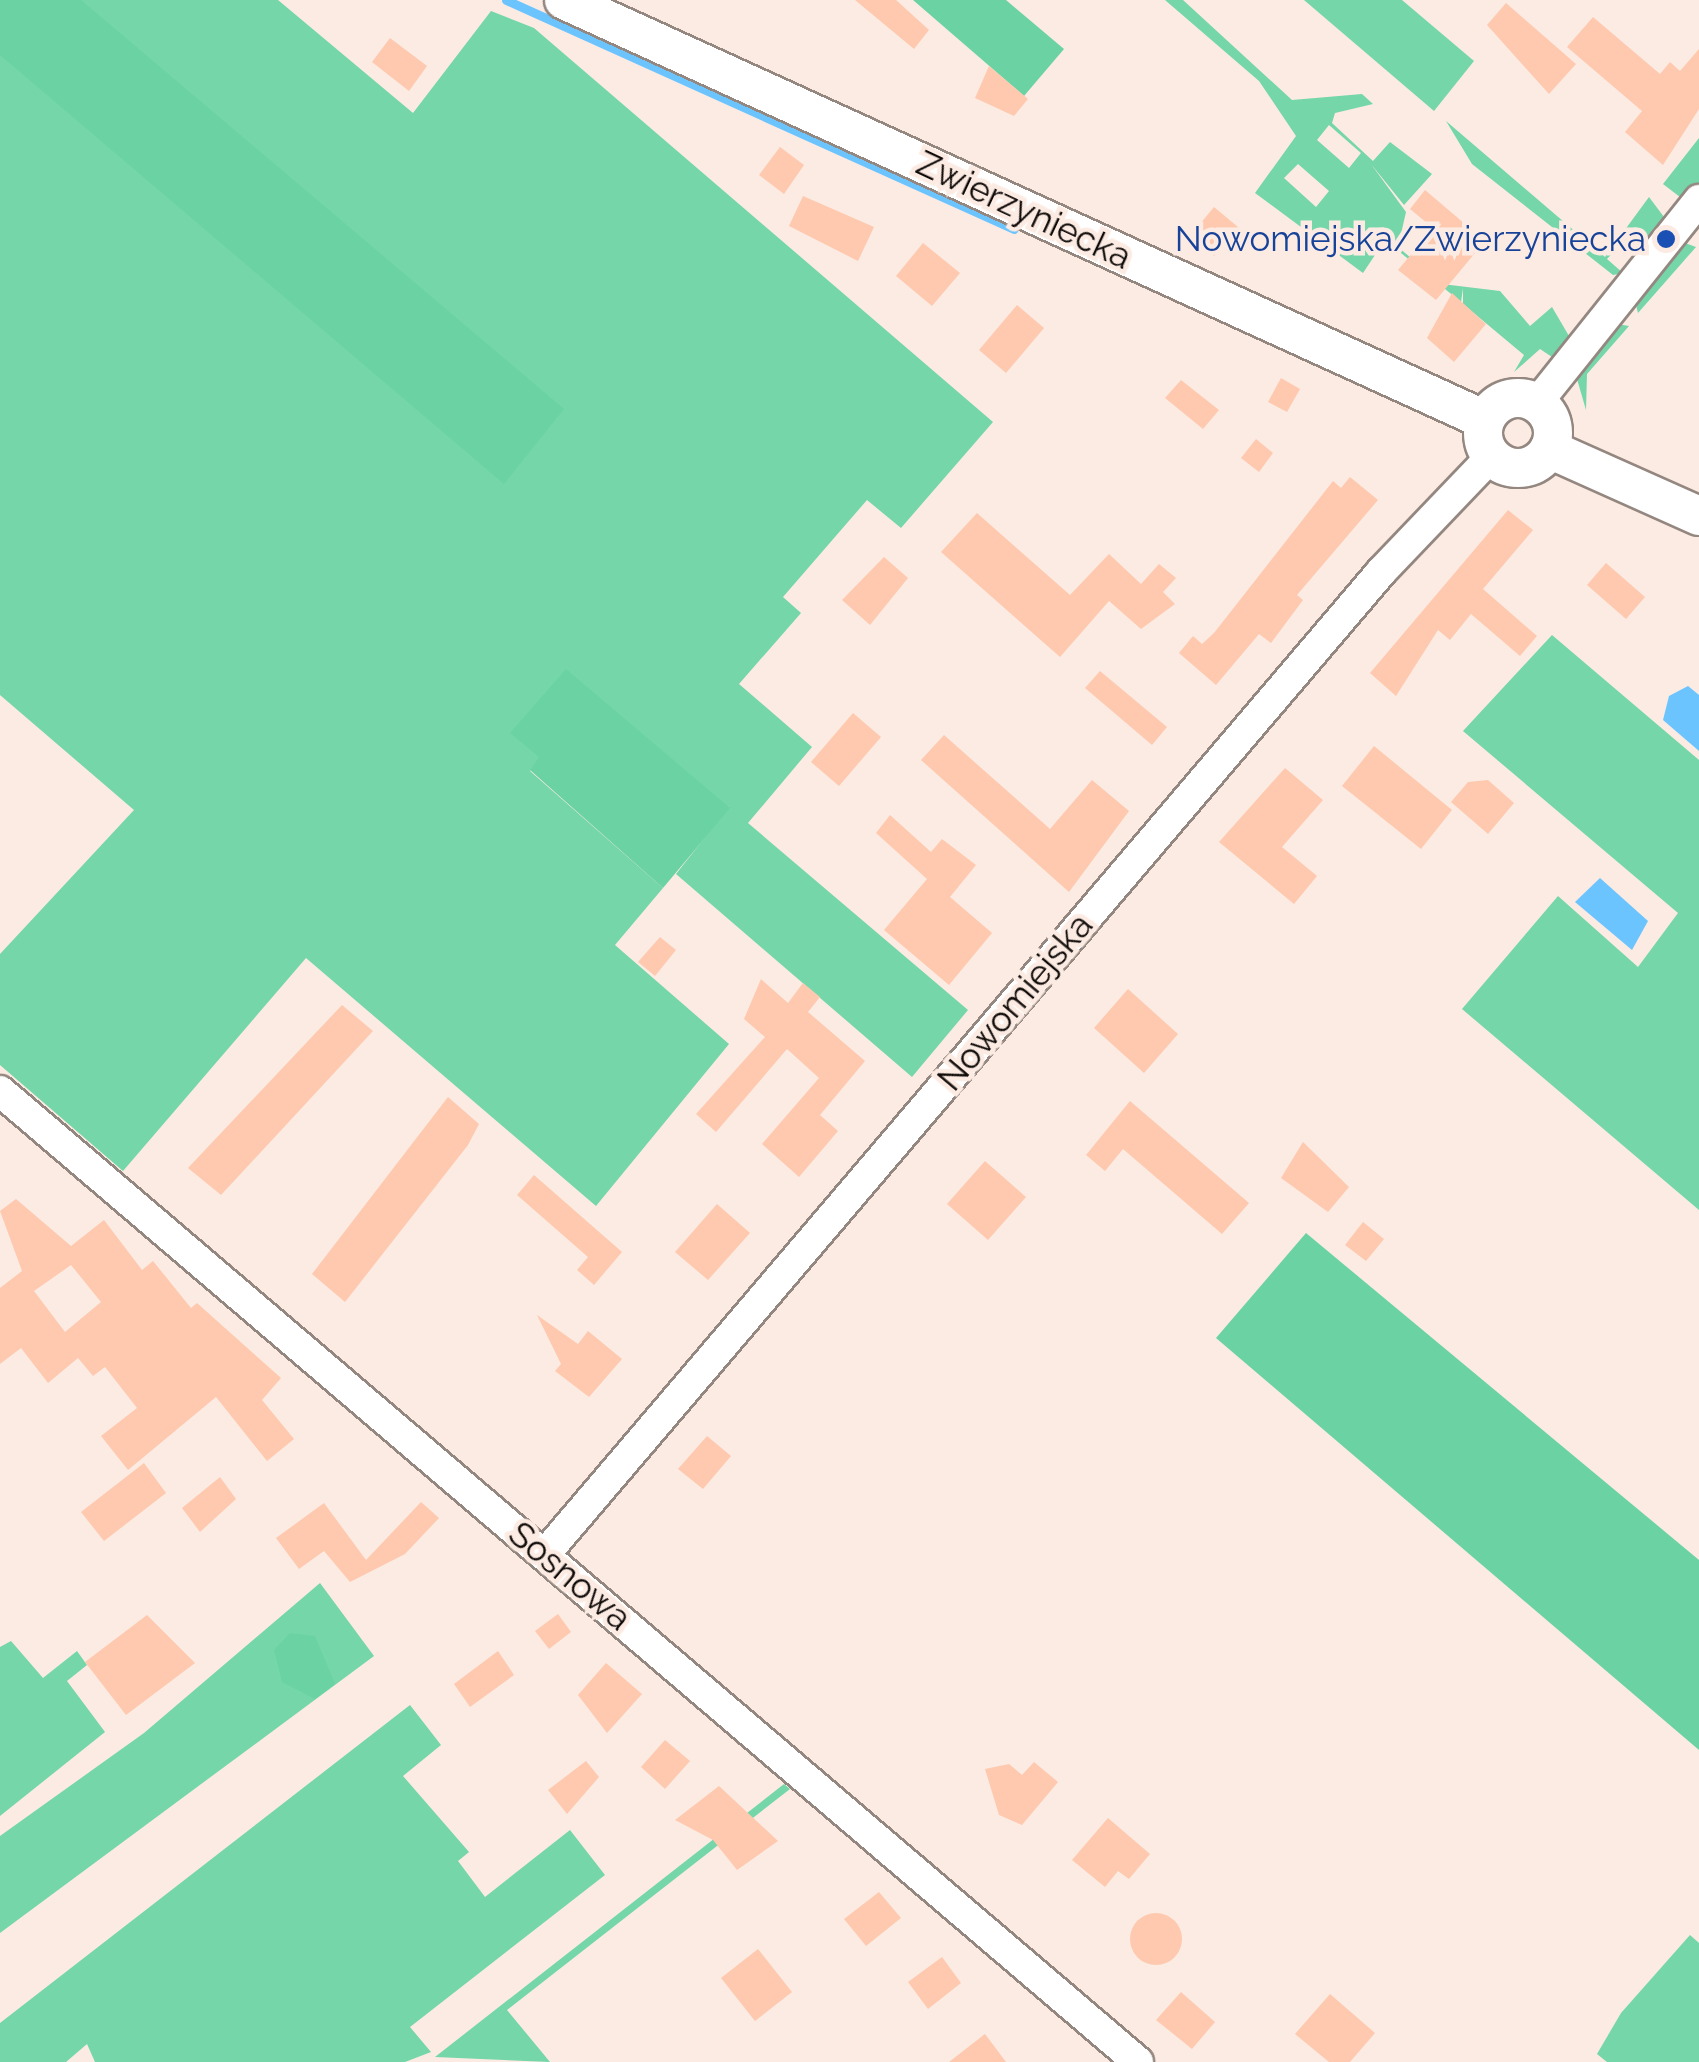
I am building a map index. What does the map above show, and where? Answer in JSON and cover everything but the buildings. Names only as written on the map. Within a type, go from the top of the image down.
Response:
[{"type":"street","name":"Zwierzyniecka","points":[[564,0],[1488,438]]},
{"type":"street","points":[[1537,404],[1699,200]]},
{"type":"street","points":[[1509,399],[1537,404],[1552,426],[1549,449],[1525,468],[1488,438],[1509,399]]},
{"type":"street","name":"Nowomiejska","points":[[545,1554],[1381,572],[1488,438]]},
{"type":"street","points":[[1549,449],[1699,516]]},
{"type":"street","name":"Sosnowa","points":[[0,1091],[1138,2062]]},
{"type":"green space","points":[[0,0],[278,0],[413,113],[491,11],[534,28],[993,422],[901,528],[867,500],[783,597],[801,613],[739,684],[812,747],[748,823],[968,1010],[912,1077],[676,874],[729,807],[540,757],[530,771],[663,888],[615,945],[729,1044],[596,1206],[306,958],[123,1171],[0,1065],[0,954],[134,810],[0,695]]},
{"type":"green space","points":[[0,0],[81,0],[564,409],[504,484],[0,55]]},
{"type":"green space","points":[[913,0],[1006,0],[1064,49],[1024,96]]},
{"type":"green space","points":[[1165,0],[1183,0],[1292,100],[1362,94],[1373,104],[1335,113],[1332,123],[1373,161],[1390,142],[1432,174],[1404,205],[1371,164],[1406,212],[1398,247],[1442,284],[1500,291],[1530,326],[1552,307],[1569,336],[1552,357],[1540,349],[1514,372],[1524,355],[1463,304],[1463,288],[1461,302],[1385,240],[1363,273],[1255,193],[1296,136],[1259,81]],"holes":[[[1329,125],[1361,153],[1349,168],[1317,140]],[[1298,164],[1329,191],[1316,207],[1284,178]]]},
{"type":"green space","points":[[1304,0],[1402,0],[1474,61],[1434,111]]},
{"type":"green space","points":[[1446,121],[1605,257],[1649,197],[1667,221],[1637,257],[1621,244],[1607,259],[1623,273],[1613,275],[1472,164]]},
{"type":"green space","points":[[1699,138],[1699,184],[1680,197],[1663,184]]},
{"type":"green space","points":[[1685,243],[1696,247],[1638,313],[1635,301]]},
{"type":"green space","points":[[1617,324],[1629,326],[1587,374],[1586,410],[1577,379]]},
{"type":"green space","points":[[1552,635],[1699,760],[1699,1210],[1462,1009],[1558,896],[1638,967],[1678,913],[1463,731]]},
{"type":"green space","points":[[566,669],[730,808],[663,888],[530,770],[539,757],[510,733]]},
{"type":"green space","points":[[1306,1233],[1699,1560],[1699,1750],[1216,1338]]},
{"type":"green space","points":[[320,1583],[374,1656],[0,1933],[0,1836],[144,1733]]},
{"type":"green space","points":[[290,1633],[315,1636],[335,1684],[315,1699],[282,1682],[274,1650]]},
{"type":"green space","points":[[11,1641],[43,1678],[77,1651],[87,1665],[67,1681],[105,1732],[0,1816],[0,1647]]},
{"type":"green space","points":[[410,1705],[441,1745],[403,1776],[469,1852],[458,1861],[485,1897],[570,1830],[605,1875],[410,2027],[431,2052],[405,2062],[95,2062],[87,2044],[66,2062],[0,2062],[0,2023]]},
{"type":"green space","points":[[784,1784],[790,1789],[507,2010],[550,2062],[435,2057]]},
{"type":"green space","points":[[1690,1935],[1699,1943],[1699,2062],[1607,2062],[1597,2054],[1621,2013]]},
{"type":"water","points":[[1688,686],[1699,695],[1699,751],[1663,720],[1669,696]]},
{"type":"water","points":[[1600,878],[1648,921],[1632,950],[1575,902]]},
{"type":"waterway","points":[[506,0],[1014,229]]},
{"type":"place","name":"Nowomiejska/Zwierzyniecka","points":[[1666,239]]}]
